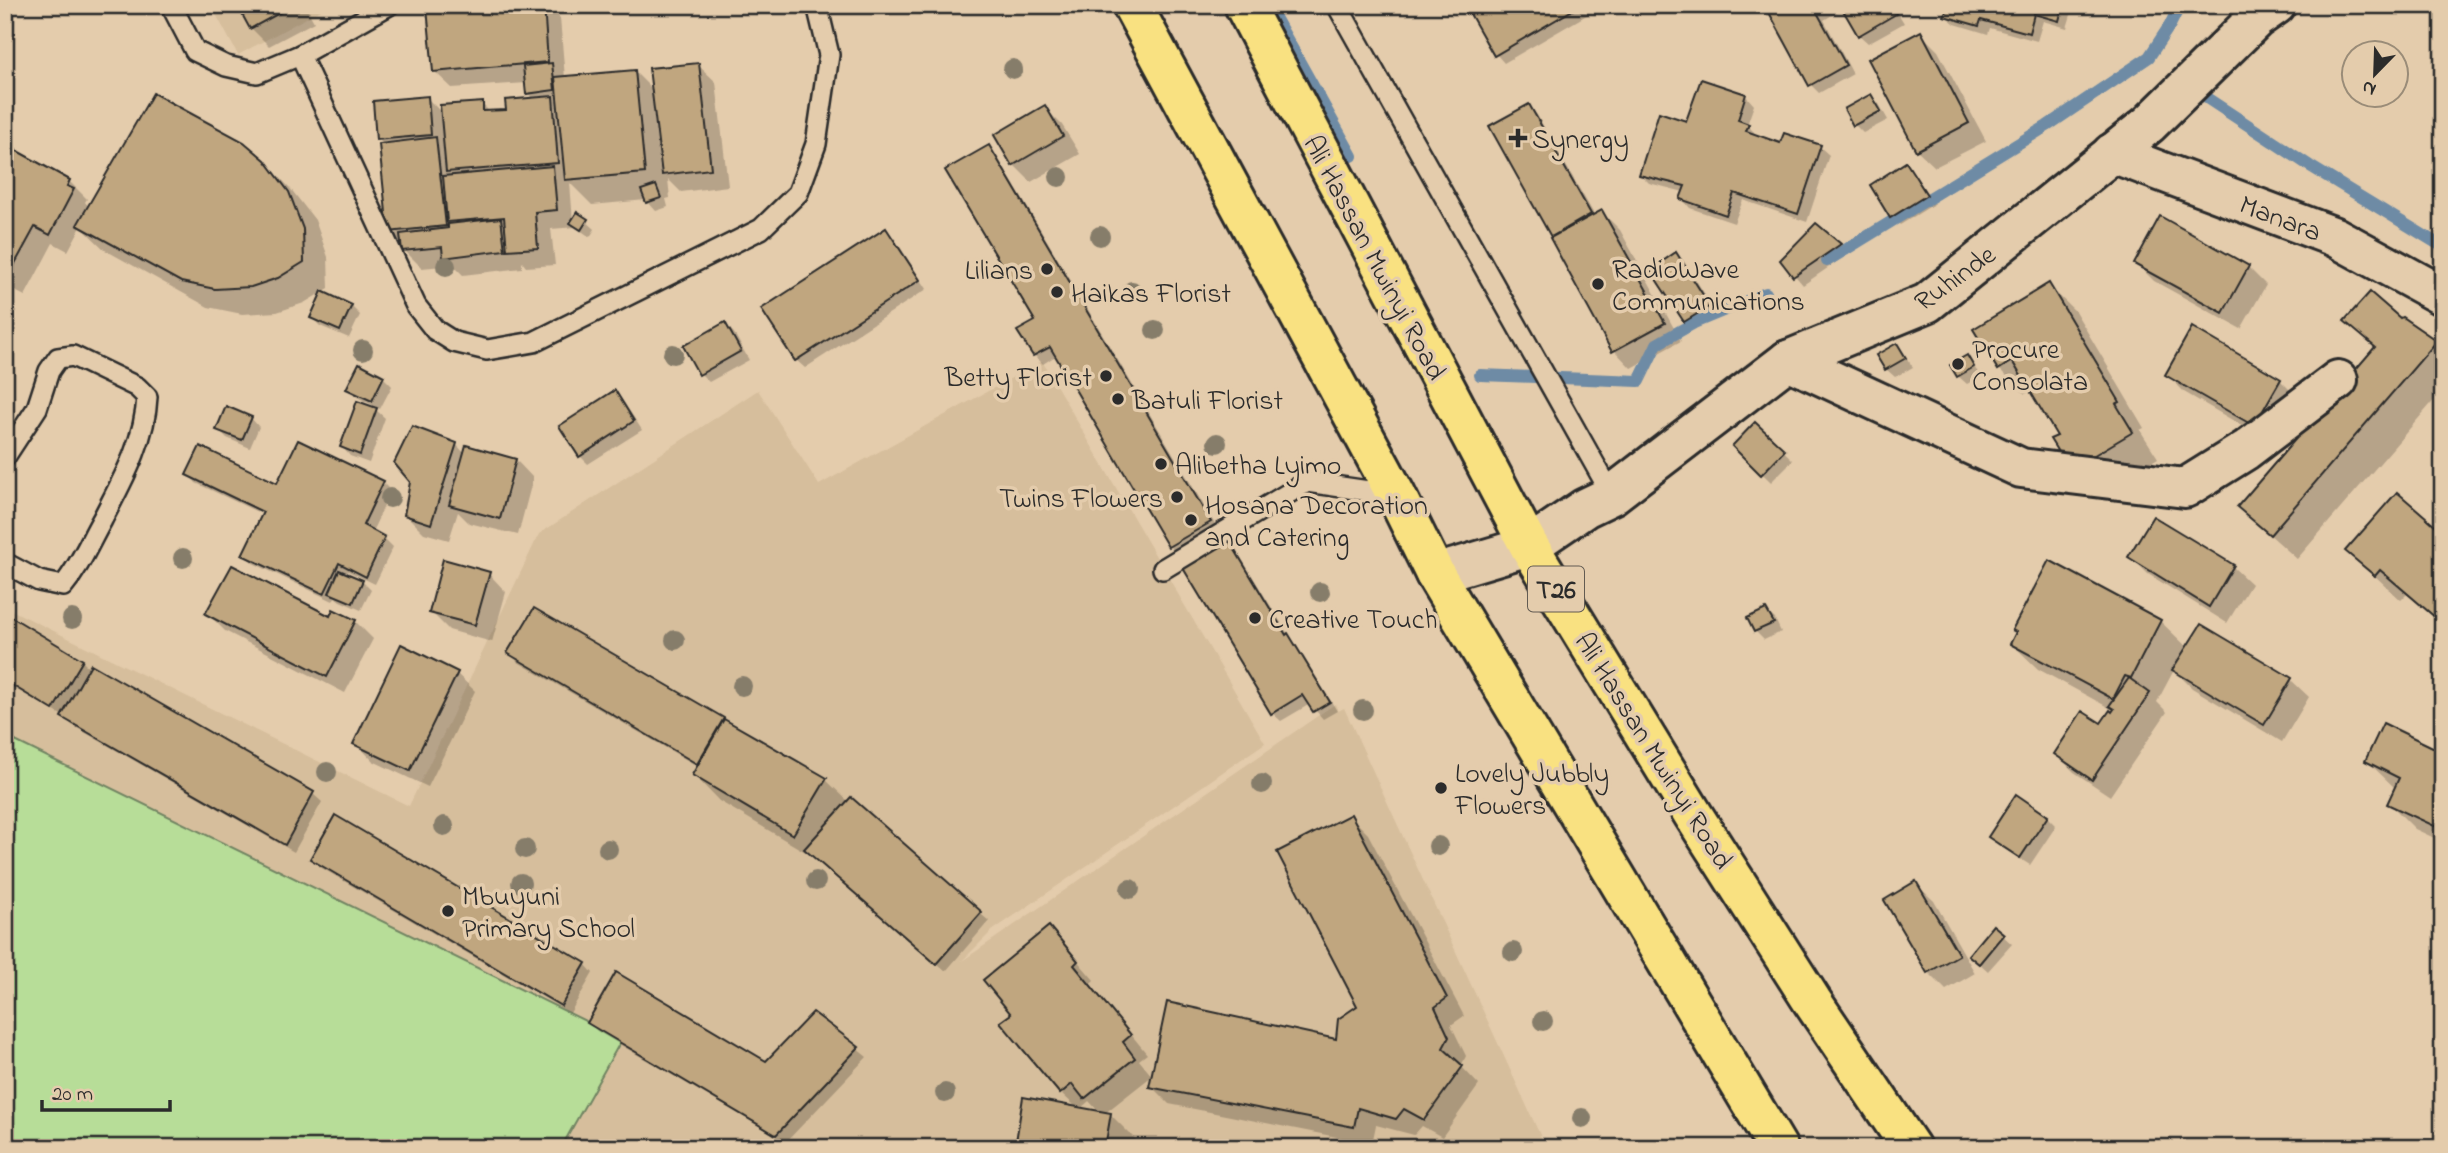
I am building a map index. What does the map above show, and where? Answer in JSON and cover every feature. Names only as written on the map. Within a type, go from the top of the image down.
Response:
[{"type":"highway","points":[[1132,5],[1396,495],[1435,574],[1778,1148]]},
{"type":"highway","name":"Ali Hassan Mwinyi Road","points":[[1244,5],[1530,546],[1694,816],[1812,1001],[1911,1148]]},
{"type":"street","name":"Ruhinde","points":[[1435,574],[1530,546],[1585,508],[1612,495],[1788,360],[1927,303],[2149,124],[2256,19],[2276,5]]},
{"type":"street","name":"Manara","points":[[2112,153],[2335,237],[2443,296]]},
{"type":"street","points":[[1788,360],[2021,468],[2185,488],[2246,450],[2338,380]]},
{"type":"lane","points":[[170,5],[195,51],[226,66],[257,73],[300,55],[389,5]]},
{"type":"lane","points":[[300,55],[416,306],[436,330],[454,342],[487,350],[534,342],[761,229],[798,193],[816,144],[829,55],[817,5]]},
{"type":"lane","points":[[1337,5],[1612,495]]},
{"type":"lane","points":[[5,457],[37,408],[49,371],[58,358],[73,356],[137,387],[147,397],[146,414],[136,450],[118,491],[88,549],[63,586],[39,581],[5,562]]},
{"type":"lane","points":[[1163,569],[1307,482],[1396,495]]},
{"type":"shaded area","points":[[211,5],[330,5],[238,55]]},
{"type":"shaded area","name":"Mbuyuni Primary School","points":[[1042,361],[1265,743],[992,931],[962,961],[1335,704],[1338,711],[1344,708],[1546,1148],[5,1148],[5,607],[409,806],[539,534],[758,390],[819,485]]},
{"type":"green space","points":[[5,736],[622,1039],[561,1148],[5,1148]]},
{"type":"building","points":[[237,5],[294,5],[250,29]]},
{"type":"building","points":[[544,5],[548,62],[433,72],[427,8]]},
{"type":"building","points":[[1465,5],[1581,5],[1494,56]]},
{"type":"building","points":[[1765,5],[1813,5],[1846,65],[1809,86]]},
{"type":"building","points":[[1840,5],[1891,5],[1896,14],[1858,36]]},
{"type":"building","points":[[1948,5],[2063,5],[2059,21],[2034,14],[2029,33],[1981,20],[1979,26],[1944,16]]},
{"type":"building","points":[[1921,31],[1969,123],[1916,151],[1868,59]]},
{"type":"building","points":[[552,63],[555,90],[526,94],[523,66]]},
{"type":"building","points":[[699,63],[711,169],[662,175],[649,68]]},
{"type":"building","points":[[635,70],[645,173],[565,180],[555,77]]},
{"type":"building","points":[[1701,79],[1746,94],[1738,120],[1749,124],[1746,131],[1780,143],[1784,133],[1821,145],[1798,214],[1734,193],[1726,215],[1680,199],[1685,186],[1639,175],[1659,112],[1686,121]]},
{"type":"building","points":[[153,93],[244,142],[265,160],[289,192],[303,229],[304,262],[278,278],[251,287],[215,289],[181,282],[77,225]]},
{"type":"building","points":[[1871,94],[1881,111],[1853,126],[1844,109]]},
{"type":"building","points":[[428,96],[431,135],[376,140],[373,101]]},
{"type":"building","points":[[553,96],[558,163],[446,172],[440,105],[483,102],[483,111],[506,110],[505,100]]},
{"type":"building","points":[[1529,104],[1591,214],[1551,237],[1489,126]]},
{"type":"building","points":[[1045,105],[1063,136],[1012,166],[994,135]]},
{"type":"building","points":[[436,137],[446,226],[388,232],[379,144]]},
{"type":"building","points":[[989,145],[1211,522],[1168,547],[1050,347],[1033,356],[1017,331],[1035,321],[945,170]]},
{"type":"building","points":[[10,147],[70,180],[67,186],[74,189],[50,235],[35,227],[6,280],[5,156]]},
{"type":"building","points":[[1906,162],[1927,195],[1890,218],[1870,185]]},
{"type":"building","points":[[553,166],[557,210],[535,212],[538,248],[507,250],[504,217],[447,222],[443,176]]},
{"type":"building","points":[[656,185],[661,198],[646,203],[641,190]]},
{"type":"building","points":[[1602,210],[1665,323],[1612,352],[1550,238]]},
{"type":"building","points":[[577,212],[588,219],[581,230],[570,223]]},
{"type":"building","points":[[2160,216],[2249,266],[2223,313],[2134,264]]},
{"type":"building","points":[[501,218],[505,250],[443,258],[442,247],[402,251],[400,234],[448,228],[448,224]]},
{"type":"building","points":[[1816,223],[1841,244],[1793,277],[1780,260]]},
{"type":"building","points":[[886,228],[920,280],[795,361],[761,309]]},
{"type":"building","points":[[1676,252],[1710,306],[1684,322],[1650,270]]},
{"type":"building","points":[[2049,283],[2120,402],[2116,404],[2133,432],[2069,470],[2050,439],[2057,436],[2012,361],[1998,370],[1973,329]]},
{"type":"building","points":[[322,291],[352,305],[340,331],[310,318]]},
{"type":"building","points":[[2370,292],[2400,318],[2437,341],[2270,535],[2237,507],[2375,347],[2344,321]]},
{"type":"building","points":[[725,322],[741,351],[699,375],[683,346]]},
{"type":"building","points":[[2192,327],[2281,379],[2254,426],[2165,375]]},
{"type":"building","points":[[1897,343],[1906,358],[1885,370],[1876,355]]},
{"type":"building","points":[[1967,355],[1974,367],[1957,377],[1950,365]]},
{"type":"building","points":[[359,363],[384,376],[372,401],[346,389]]},
{"type":"building","points":[[615,390],[634,421],[579,457],[559,426]]},
{"type":"building","points":[[357,401],[377,408],[360,455],[340,447]]},
{"type":"building","points":[[226,406],[252,417],[242,440],[216,430]]},
{"type":"building","points":[[1755,422],[1785,450],[1761,475],[1732,446]]},
{"type":"building","points":[[412,426],[457,443],[431,524],[404,515],[410,482],[394,463]]},
{"type":"building","points":[[298,440],[384,481],[363,525],[385,537],[366,577],[339,563],[324,594],[242,555],[263,512],[186,475],[200,446],[277,483]]},
{"type":"building","points":[[466,445],[516,459],[500,519],[449,505]]},
{"type":"building","points":[[2397,492],[2443,532],[2443,624],[2380,570],[2375,576],[2345,551]]},
{"type":"building","points":[[2153,516],[2234,565],[2209,607],[2128,557]]},
{"type":"building","points":[[1229,540],[1330,702],[1313,712],[1302,695],[1271,714],[1183,568]]},
{"type":"building","points":[[443,559],[490,572],[475,625],[429,613]]},
{"type":"building","points":[[2049,560],[2161,620],[2131,678],[2125,676],[2113,699],[2010,644],[2016,632],[2012,630]]},
{"type":"building","points":[[232,565],[330,616],[333,609],[356,620],[327,677],[205,614]]},
{"type":"building","points":[[339,570],[363,580],[353,603],[329,593]]},
{"type":"building","points":[[534,608],[724,718],[697,764],[507,653]]},
{"type":"building","points":[[1766,609],[1774,623],[1754,632],[1747,618]]},
{"type":"building","points":[[5,613],[83,660],[53,710],[5,681]]},
{"type":"building","points":[[2201,624],[2292,678],[2264,725],[2172,670]]},
{"type":"building","points":[[401,644],[458,672],[410,771],[353,744]]},
{"type":"building","points":[[91,664],[314,792],[285,845],[61,717]]},
{"type":"building","points":[[2129,678],[2150,693],[2092,780],[2054,754],[2082,711],[2101,723],[2110,710],[2112,712],[2114,709],[2109,706]]},
{"type":"building","points":[[724,719],[827,778],[793,835],[692,775]]},
{"type":"building","points":[[2383,723],[2443,752],[2443,830],[2387,804],[2399,778],[2365,761]]},
{"type":"building","points":[[2016,794],[2048,816],[2020,858],[1988,837]]},
{"type":"building","points":[[851,797],[982,912],[936,964],[804,849]]},
{"type":"building","points":[[1351,814],[1447,998],[1435,1007],[1449,1037],[1443,1048],[1463,1066],[1424,1120],[1404,1109],[1396,1119],[1358,1108],[1354,1127],[1149,1087],[1167,1002],[1336,1039],[1338,1019],[1357,1006],[1277,852]]},
{"type":"building","name":"Mbuyuni Primary School","points":[[335,815],[586,963],[561,1006],[310,859]]},
{"type":"building","points":[[1916,881],[1959,955],[1927,973],[1884,900]]},
{"type":"building","points":[[1993,925],[2004,934],[1979,964],[1968,955]]},
{"type":"building","points":[[1049,926],[1078,961],[1074,965],[1131,1035],[1123,1042],[1135,1058],[1084,1099],[1072,1084],[1060,1094],[1000,1022],[1011,1014],[983,980]]},
{"type":"building","points":[[616,972],[766,1061],[813,1012],[859,1047],[776,1135],[587,1023]]},
{"type":"building","points":[[1023,1097],[1111,1113],[1105,1148],[1015,1148]]},
{"type":"waterway","points":[[1268,5],[1352,156]]},
{"type":"waterway","points":[[1827,261],[2047,126],[2149,57],[2180,5]]},
{"type":"waterway","points":[[2193,89],[2310,166],[2443,247]]},
{"type":"waterway","points":[[1480,375],[1639,381],[1657,344],[1694,323],[1766,293]]},
{"type":"place","name":"Synergy","points":[[1518,138]]},
{"type":"place","name":"Lilians","points":[[1047,269]]},
{"type":"place","name":"RadioWave Communications","points":[[1598,284]]},
{"type":"place","name":"Haikas Florist","points":[[1057,292]]},
{"type":"place","name":"Procure Consolata","points":[[1958,364]]},
{"type":"place","name":"Betty Florist","points":[[1106,376]]},
{"type":"place","name":"Batuli Florist","points":[[1118,399]]},
{"type":"place","name":"Alibetha Lyimo","points":[[1161,464]]},
{"type":"place","name":"Twins Flowers","points":[[1177,497]]},
{"type":"place","name":"Hosana Decoration and Catering","points":[[1191,520]]},
{"type":"place","name":"Creative Touch","points":[[1255,618]]},
{"type":"place","name":"Lovely Jubbly Flowers","points":[[1441,788]]},
{"type":"place","name":"Mbuyuni Primary School","points":[[448,911]]}]
